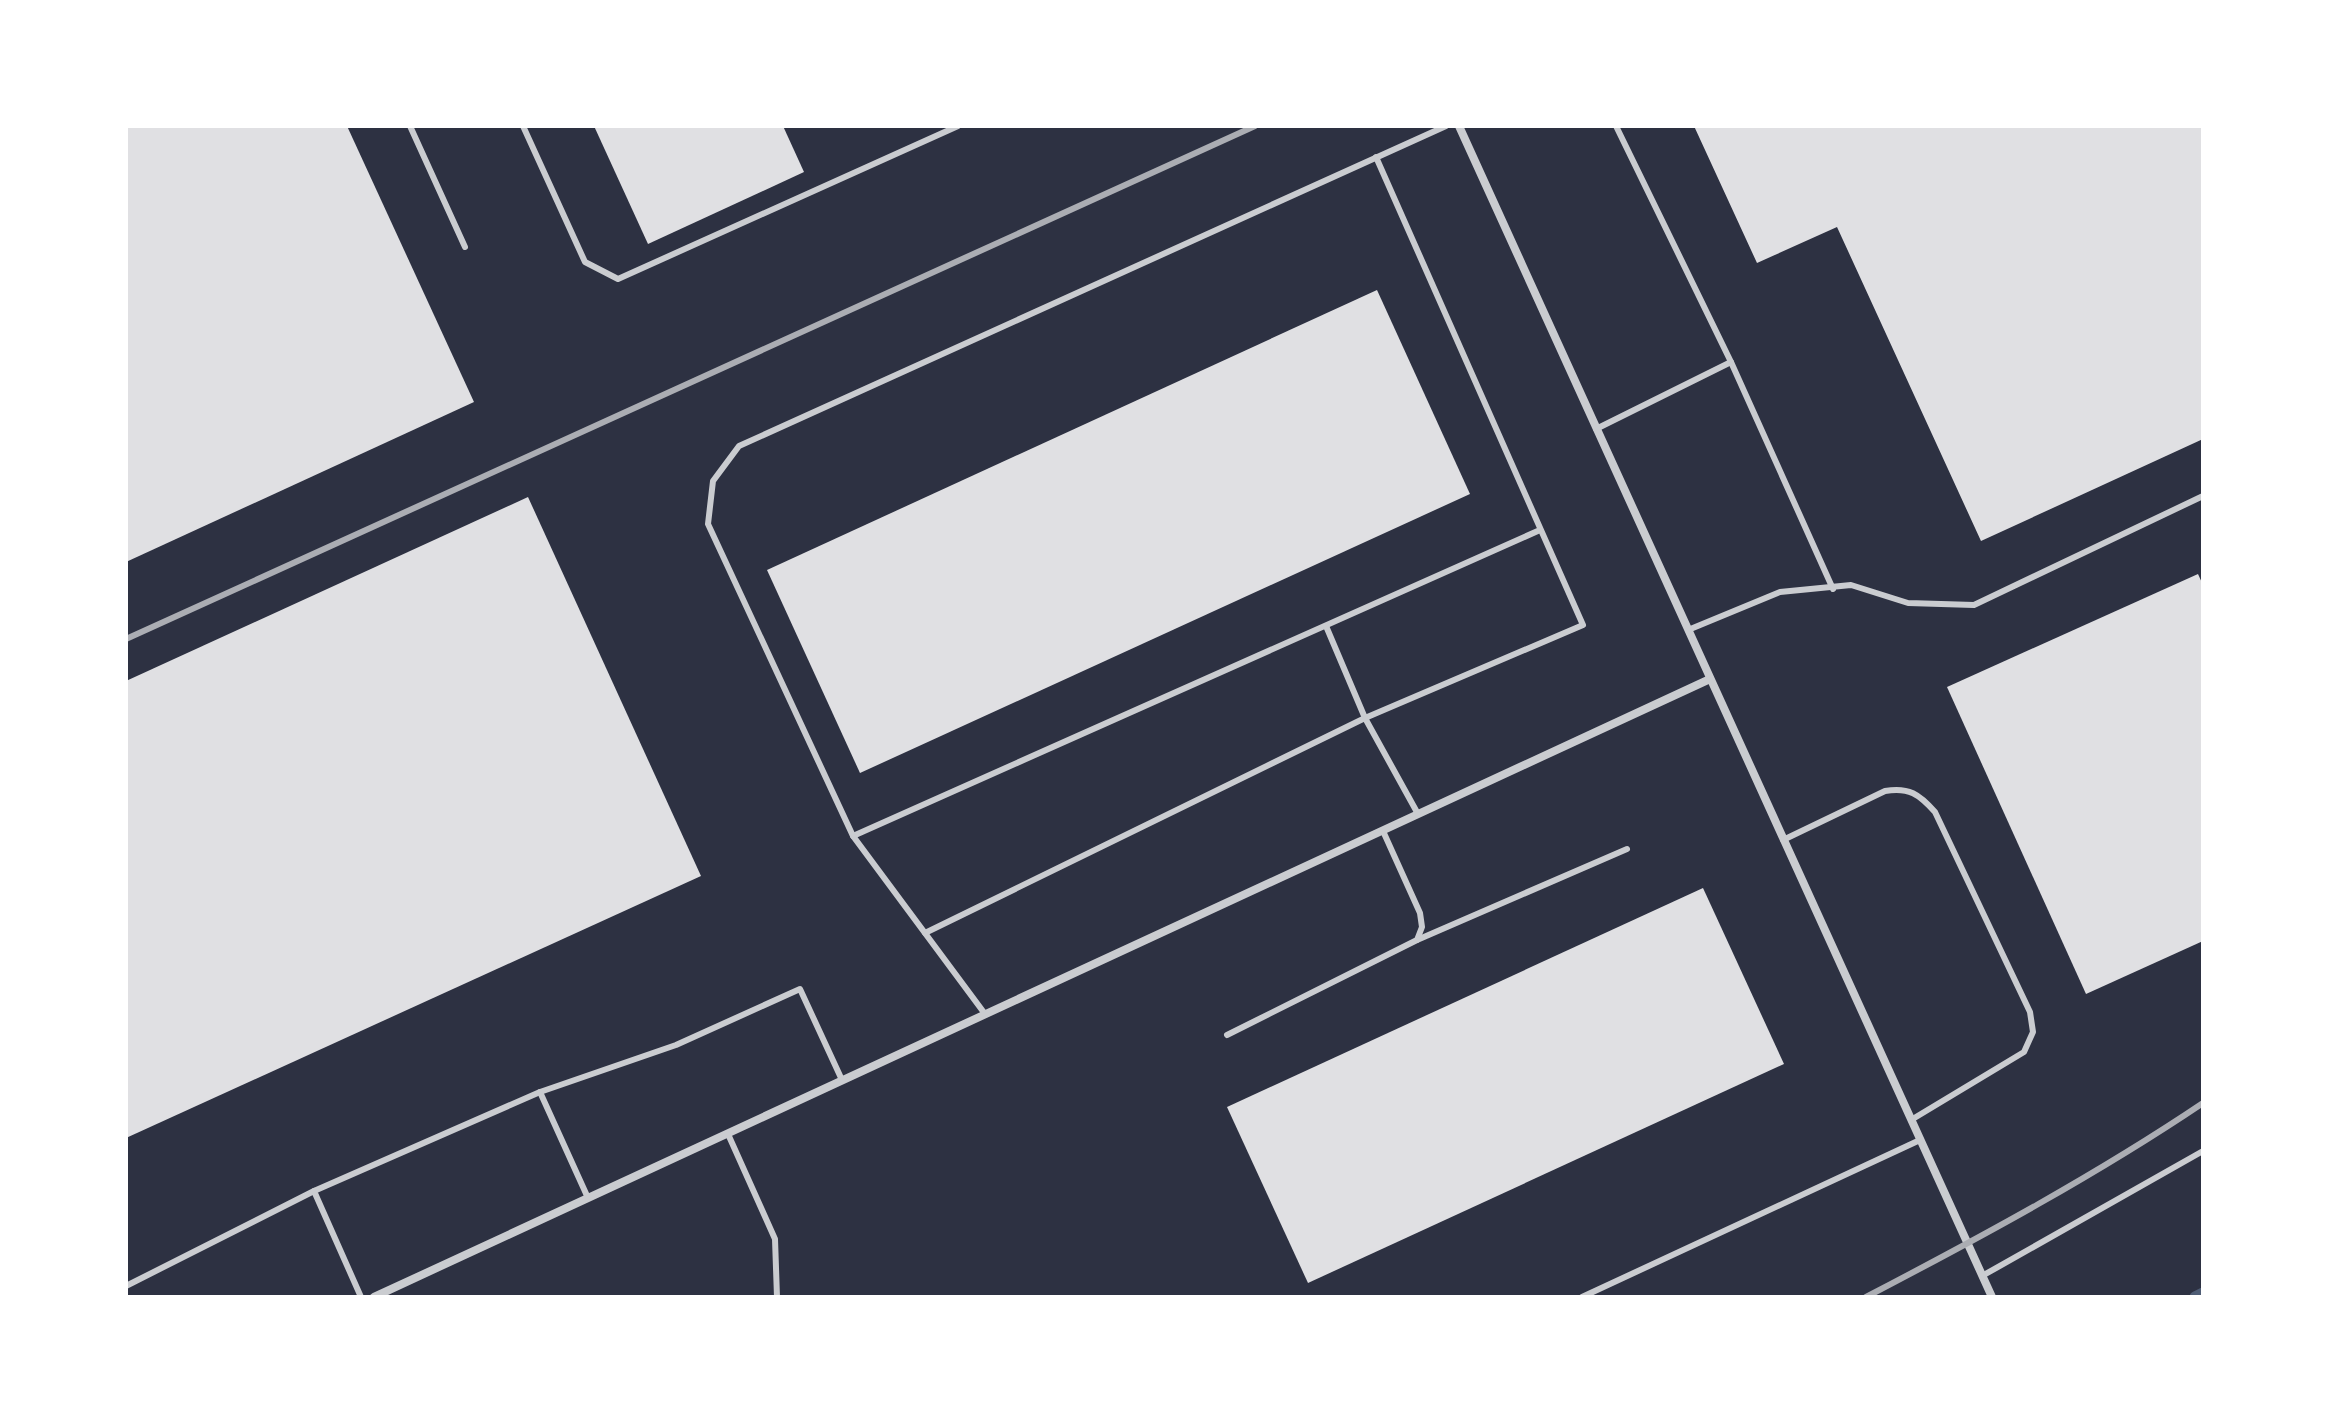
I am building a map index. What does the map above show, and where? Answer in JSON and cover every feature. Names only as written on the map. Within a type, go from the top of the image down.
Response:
[{"type":"street","points":[[1459,126],[1992,1297]]},
{"type":"street","points":[[374,1297],[1710,679]]},
{"type":"lane","points":[[410,126],[465,247]]},
{"type":"lane","points":[[523,126],[585,262],[618,279],[958,126]]},
{"type":"lane","points":[[985,1014],[853,836],[708,524],[713,481],[739,446],[1446,126]]},
{"type":"lane","points":[[1616,126],[1731,362],[1833,589]]},
{"type":"lane","points":[[925,933],[1365,718],[1583,625],[1376,157]]},
{"type":"lane","points":[[1596,429],[1731,362]]},
{"type":"lane","points":[[1688,630],[1780,592],[1851,585],[1908,603],[1974,605],[2203,496]]},
{"type":"lane","points":[[853,836],[1540,530]]},
{"type":"lane","points":[[1326,626],[1365,718],[1418,814]]},
{"type":"lane","points":[[1783,840],[1885,791],[1903,788],[1918,794],[1935,812],[2023,994],[2033,1032],[2024,1052],[1911,1120]]},
{"type":"lane","points":[[1383,831],[1420,913],[1422,927],[1417,940]]},
{"type":"lane","points":[[1227,1035],[1417,940],[1627,849]]},
{"type":"lane","points":[[126,1286],[314,1191],[540,1092],[676,1045],[800,989],[842,1080]]},
{"type":"lane","points":[[540,1092],[588,1198]]},
{"type":"lane","points":[[728,1134],[775,1239],[777,1297]]},
{"type":"lane","points":[[1582,1297],[1920,1140]]},
{"type":"lane","points":[[1982,1276],[2203,1151]]},
{"type":"lane","points":[[314,1191],[361,1297]]},
{"type":"building","points":[[126,126],[347,126],[474,402],[126,562]]},
{"type":"building","points":[[594,126],[783,126],[804,172],[648,244]]},
{"type":"building","points":[[1694,126],[2203,126],[2203,439],[1981,541],[1837,227],[1757,263]]},
{"type":"building","points":[[1377,290],[1470,494],[860,773],[767,570]]},
{"type":"building","points":[[528,497],[701,876],[126,1138],[126,681]]},
{"type":"building","points":[[2198,574],[2203,585],[2203,941],[2086,994],[1947,687]]},
{"type":"building","points":[[1703,888],[1784,1064],[1308,1283],[1227,1107]]},
{"type":"waterway","points":[[2195,1297],[2203,1293]]},
{"type":"railway","points":[[126,639],[1255,126]]},
{"type":"railway","points":[[1866,1297],[2038,1204],[2203,1103]]}]
